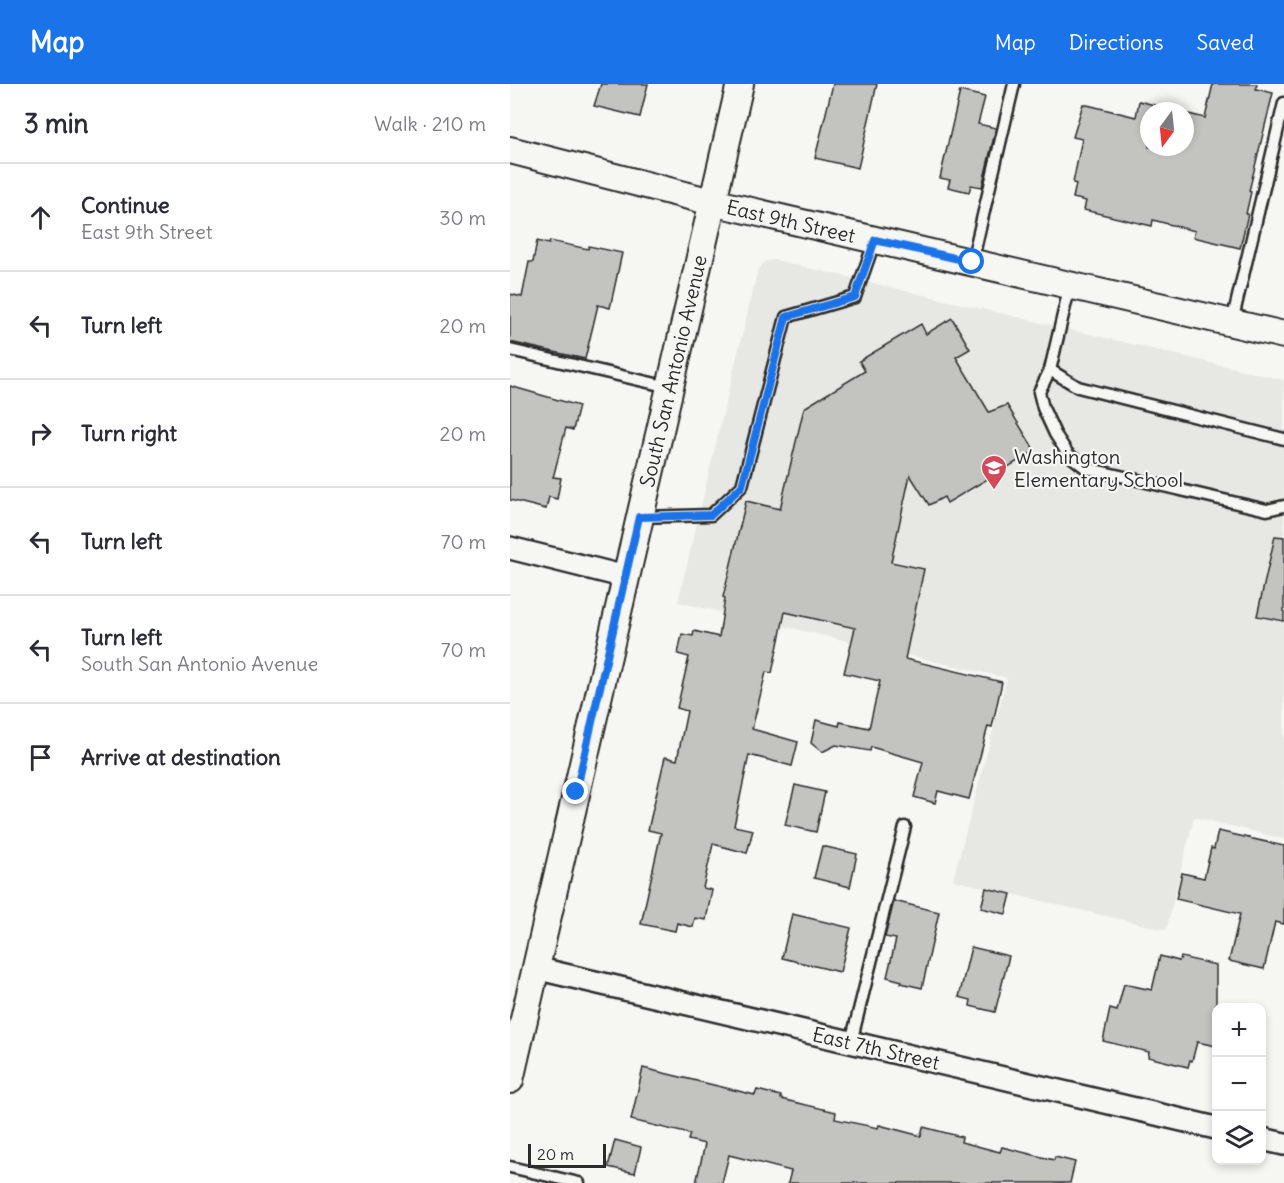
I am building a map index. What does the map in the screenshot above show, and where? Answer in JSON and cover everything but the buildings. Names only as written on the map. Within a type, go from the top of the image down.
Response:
[{"type":"street","name":"South San Antonio Avenue","points":[[510,1080],[740,84]]},
{"type":"street","name":"East 9th Street","points":[[510,150],[712,202],[1284,335]]},
{"type":"street","points":[[510,548],[626,577]]},
{"type":"street","name":"East 7th Street","points":[[535,968],[1212,1127]]},
{"type":"street","points":[[1266,1140],[1284,1144]]},
{"type":"lane","points":[[972,262],[1014,84]]},
{"type":"lane","points":[[1232,323],[1284,103]]},
{"type":"lane","points":[[639,517],[711,515],[742,486],[786,317],[855,297],[875,240]]},
{"type":"lane","points":[[1070,285],[1050,370],[1039,393],[1055,434],[1068,454],[1086,468],[1267,510],[1284,506]]},
{"type":"lane","points":[[510,350],[669,387]]},
{"type":"lane","points":[[1050,370],[1078,387],[1284,439]]},
{"type":"lane","points":[[851,1042],[905,826]]},
{"type":"lane","points":[[510,1167],[579,1183]]},
{"type":"shaded area","name":"Washington Elementary School","points":[[775,260],[1284,380],[1284,839],[1194,817],[1166,930],[953,880],[1007,678],[678,602],[758,269],[766,261]]},
{"type":"place","name":"Washington Elementary School","points":[[994,491]]},
{"type":"route","points":[[576,792],[639,517],[711,515],[742,486],[786,317],[855,297],[875,240],[972,262]]}]
